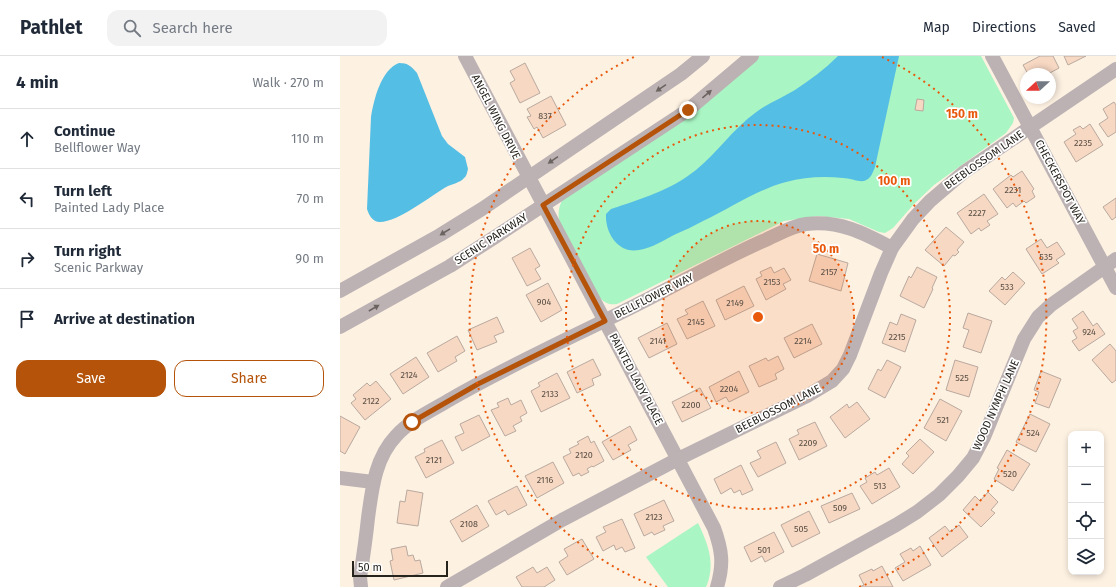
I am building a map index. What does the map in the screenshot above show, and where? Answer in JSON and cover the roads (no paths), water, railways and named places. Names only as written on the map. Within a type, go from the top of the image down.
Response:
[{"type":"street","name":"ANGEL WING DRIVE","points":[[465,56],[528,177]]},
{"type":"street","points":[[340,291],[440,235],[482,209],[681,74],[703,56]]},
{"type":"street","name":"SCENIC PARKWAY","points":[[340,327],[450,266],[688,110],[752,56]]},
{"type":"street","name":"CHECKERSPOT WAY","points":[[992,56],[1031,127],[1110,263],[1116,288]]},
{"type":"street","name":"BEEBLOSSOM LANE","points":[[447,587],[562,520],[678,459],[807,396],[832,381],[843,369],[850,355],[892,248],[913,219],[945,187],[964,172],[1116,69]]},
{"type":"street","name":"PAINTED LADY PLACE","points":[[528,177],[714,528],[720,544],[722,559],[721,574],[717,587]]},
{"type":"street","name":"BELLFLOWER WAY","points":[[361,587],[360,578],[373,482],[378,464],[385,449],[396,435],[412,422],[478,384],[753,245],[792,228],[804,224],[835,224],[851,228],[892,248]]},
{"type":"street","name":"WOOD NYMPH LANE","points":[[780,587],[805,575],[917,512],[958,476],[973,458],[984,437],[1024,339],[1034,322],[1051,304],[1110,263]]},
{"type":"street","points":[[340,478],[373,482]]},
{"type":"water","points":[[838,56],[899,56],[875,167],[868,179],[862,181],[836,177],[821,177],[793,180],[775,185],[754,194],[649,248],[639,250],[625,249],[614,241],[610,235],[606,221],[606,214],[611,209],[655,193],[686,177],[704,163],[747,119],[765,106],[801,86],[823,70]]},
{"type":"water","points":[[399,63],[409,65],[417,73],[442,136],[448,144],[465,157],[468,169],[466,176],[461,181],[448,186],[414,208],[395,218],[379,222],[371,217],[367,209],[371,117],[376,94],[383,78],[387,72]]}]
